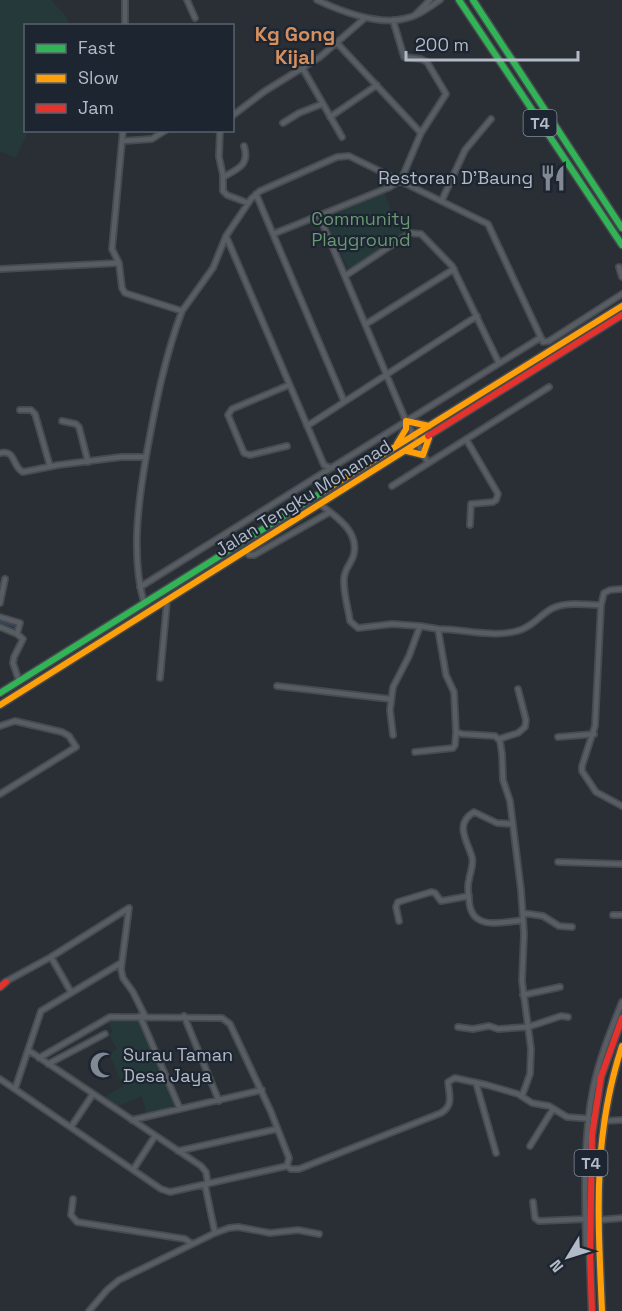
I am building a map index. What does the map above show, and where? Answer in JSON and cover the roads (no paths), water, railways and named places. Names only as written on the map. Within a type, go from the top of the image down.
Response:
[{"type":"main road","name":"T4","points":[[459,0],[622,244]]},
{"type":"main road","name":"T4","points":[[473,0],[622,228]]},
{"type":"main road","name":"Jalan Tengku Mohamad","points":[[0,693],[622,306]]},
{"type":"main road","name":"Jalan Tengku Mohamad","points":[[0,705],[622,315]]},
{"type":"main road","points":[[395,447],[406,429],[406,421],[429,426]]},
{"type":"main road","points":[[407,451],[423,455],[429,437]]},
{"type":"main road","name":"T4","points":[[590,1311],[591,1118],[601,1077],[622,1018]]},
{"type":"main road","name":"T4","points":[[602,1311],[599,1220],[602,1121],[609,1084],[622,1046]]},
{"type":"street","points":[[125,0],[125,24]]},
{"type":"street","points":[[187,0],[195,18]]},
{"type":"street","points":[[317,0],[365,18],[393,20],[403,20],[421,13],[440,0]]},
{"type":"street","points":[[416,14],[430,0]]},
{"type":"street","points":[[234,114],[265,91],[303,69],[365,18]]},
{"type":"street","points":[[273,234],[390,188],[401,180],[421,133],[446,94],[427,62],[404,57],[393,20]]},
{"type":"street","points":[[337,43],[421,133]]},
{"type":"street","points":[[303,69],[342,137]]},
{"type":"street","points":[[330,117],[377,85]]},
{"type":"street","points":[[283,123],[299,113],[322,104]]},
{"type":"street","points":[[442,200],[465,150],[491,119]]},
{"type":"street","points":[[123,132],[112,249],[119,263],[122,288],[125,293],[182,311]]},
{"type":"street","points":[[123,141],[152,139],[162,132]]},
{"type":"street","points":[[220,132],[219,157],[223,177],[222,189],[225,194],[248,203]]},
{"type":"street","points":[[223,177],[236,170],[245,161],[247,156],[244,146]]},
{"type":"street","points":[[144,603],[140,587],[138,510],[159,385],[172,338],[182,311],[213,268],[226,236],[248,203],[265,188],[340,156],[353,157],[488,224],[543,342],[549,341],[622,294]]},
{"type":"street","points":[[256,194],[344,401]]},
{"type":"street","points":[[319,215],[406,421],[428,463]]},
{"type":"street","points":[[345,276],[413,232],[421,234],[454,269],[499,363]]},
{"type":"street","points":[[226,236],[324,465],[331,468]]},
{"type":"street","points":[[0,269],[119,263]]},
{"type":"street","points":[[619,267],[622,277]]},
{"type":"street","points":[[366,324],[454,269]]},
{"type":"street","points":[[307,426],[477,316]]},
{"type":"street","points":[[140,587],[540,338]]},
{"type":"street","points":[[287,446],[250,454],[244,453],[228,415],[232,409],[289,385]]},
{"type":"street","points":[[392,486],[549,387]]},
{"type":"street","points":[[20,410],[31,410],[35,414],[50,466]]},
{"type":"street","points":[[62,421],[76,424],[79,427],[88,462]]},
{"type":"street","points":[[466,439],[498,494],[493,502],[471,504],[470,525]]},
{"type":"street","points":[[0,453],[10,454],[18,470],[23,472],[50,466],[146,457]]},
{"type":"street","points":[[321,505],[344,523],[351,533],[354,544],[353,557],[346,569],[344,580],[350,621],[358,628],[392,624],[483,633],[516,632],[528,627],[552,609],[564,605],[601,605]]},
{"type":"street","points":[[247,551],[249,555],[254,555],[330,512]]},
{"type":"street","points":[[0,603],[5,579]]},
{"type":"street","points":[[622,589],[604,593],[601,605],[594,734],[582,766],[584,777],[596,792],[622,806]]},
{"type":"street","points":[[159,678],[167,601]]},
{"type":"street","points":[[0,617],[19,622],[19,631],[23,639],[13,663],[19,681]]},
{"type":"street","points":[[393,735],[390,699],[420,626]]},
{"type":"street","points":[[0,627],[19,631]]},
{"type":"street","points":[[415,752],[453,748],[456,732],[454,692],[446,675],[438,629]]},
{"type":"street","points":[[277,687],[390,699]]},
{"type":"street","points":[[499,739],[518,733],[525,727],[526,720],[518,689]]},
{"type":"street","points":[[0,726],[15,721],[62,732],[69,736],[76,747],[0,794]]},
{"type":"street","points":[[456,732],[495,736],[499,739],[502,754],[503,780],[510,801],[523,913],[523,995],[528,1027],[530,1069],[522,1096]]},
{"type":"street","points":[[558,737],[594,734]]},
{"type":"street","points":[[512,824],[497,823],[474,812],[463,823],[462,830],[473,864],[468,882],[469,896],[471,913],[475,919],[491,923],[523,920]]},
{"type":"street","points":[[558,862],[622,864]]},
{"type":"street","points":[[399,921],[396,907],[398,902],[433,891],[441,901],[469,896]]},
{"type":"street","points":[[2,983],[51,957],[129,908],[121,963],[123,978],[133,992],[180,1109]]},
{"type":"street","points":[[523,913],[543,916],[558,926],[572,927]]},
{"type":"street","points":[[613,915],[622,915]]},
{"type":"street","points":[[51,957],[71,992]]},
{"type":"street","points":[[15,1089],[41,1011],[121,963]]},
{"type":"street","points":[[523,995],[560,987]]},
{"type":"street","points":[[590,1311],[585,1219],[591,1118],[599,1065],[622,1002]]},
{"type":"street","points":[[184,1016],[219,1101]]},
{"type":"street","points":[[458,1027],[473,1029],[489,1026],[498,1029],[528,1027],[561,1016],[568,1017]]},
{"type":"street","points":[[39,1058],[110,1017],[222,1018],[227,1021],[261,1090],[289,1158],[287,1166]]},
{"type":"street","points":[[48,1064],[105,1034]]},
{"type":"street","points":[[28,1050],[206,1172],[215,1233]]},
{"type":"street","points":[[0,1079],[161,1189],[170,1192],[287,1166],[291,1169],[298,1169],[441,1113],[451,1099],[448,1084],[455,1078],[522,1096],[532,1103],[554,1109],[567,1116],[591,1118]]},
{"type":"street","points":[[476,1083],[496,1153]]},
{"type":"street","points":[[132,1120],[261,1090]]},
{"type":"street","points":[[70,1127],[93,1094]]},
{"type":"street","points":[[530,1146],[554,1109]]},
{"type":"street","points":[[602,1121],[622,1120]]},
{"type":"street","points":[[178,1151],[277,1129]]},
{"type":"street","points":[[133,1170],[155,1136]]},
{"type":"street","points":[[73,1199],[71,1215],[77,1222],[185,1239],[192,1244]]},
{"type":"street","points":[[533,1202],[535,1218],[539,1221],[585,1219]]},
{"type":"street","points":[[599,1220],[622,1218]]},
{"type":"street","points":[[89,1311],[119,1280],[215,1233],[238,1227],[270,1233],[298,1230],[319,1234]]},
{"type":"waterway","points":[[0,622],[16,627]]},
{"type":"place","name":"Restoran D'Baung","points":[[553,178]]},
{"type":"place","name":"Surau Taman Desa Jaya","points":[[103,1065]]},
{"type":"district","name":"Kg Gong Kijal","points":[[295,46]]},
{"type":"park label","name":"Community Playground","points":[[361,229]]}]
